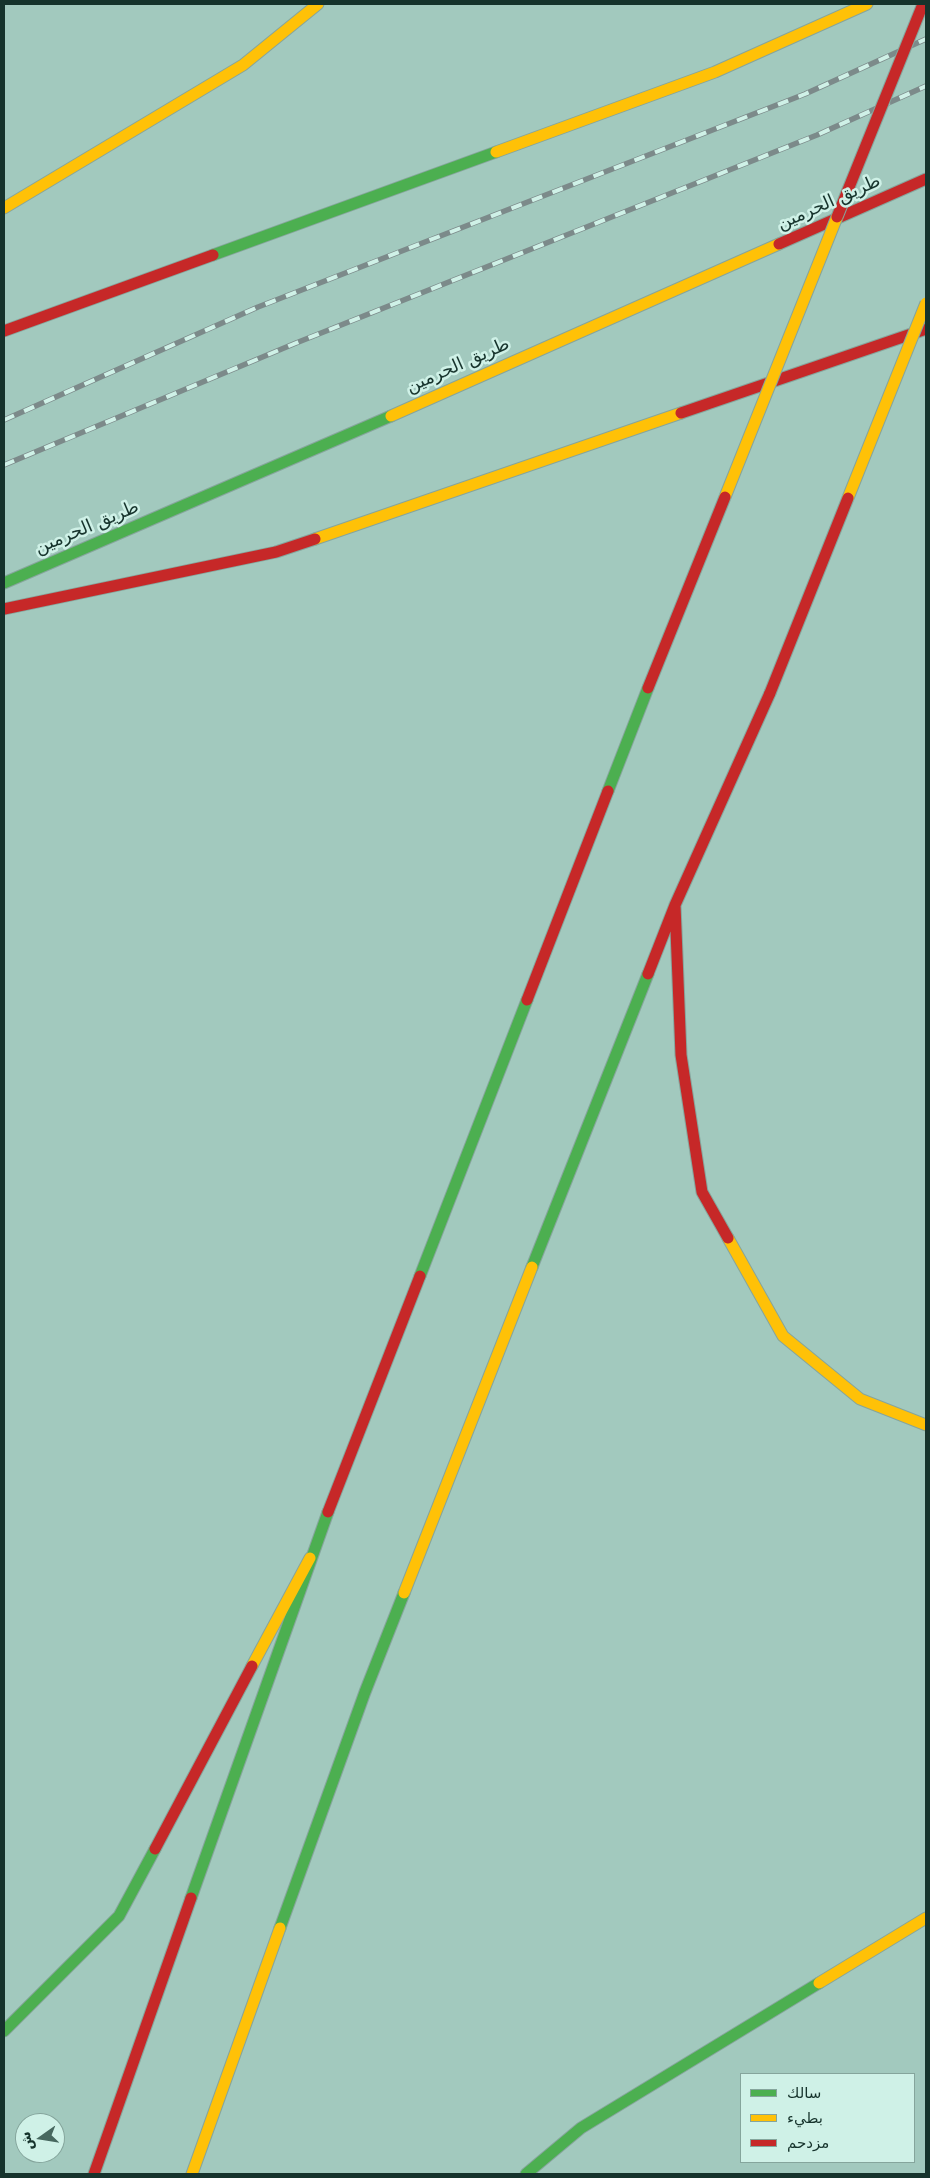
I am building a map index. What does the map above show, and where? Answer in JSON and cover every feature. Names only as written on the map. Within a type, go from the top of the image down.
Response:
[{"type":"main road","points":[[4,208],[243,65],[318,4]]},
{"type":"main road","points":[[4,331],[715,72],[867,4]]},
{"type":"main road","points":[[94,2174],[310,1558],[648,688],[923,4]]},
{"type":"main road","name":"طريق الحرمين","points":[[4,583],[345,436],[926,179]]},
{"type":"main road","points":[[192,2174],[366,1692],[675,905],[770,693],[926,304]]},
{"type":"main road","points":[[4,609],[276,552],[926,329]]},
{"type":"main road","points":[[675,905],[681,1054],[702,1192],[783,1336],[860,1399],[926,1425]]},
{"type":"main road","points":[[4,2030],[119,1916],[310,1558]]},
{"type":"main road","points":[[526,2174],[581,2128],[926,1918]]},
{"type":"railway","points":[[4,420],[258,307],[805,94],[926,39]]},
{"type":"railway","points":[[4,465],[296,343],[817,135],[926,86]]},
{"type":"traffic: fast","points":[[213,255],[496,152]]},
{"type":"traffic: fast","points":[[4,583],[391,416]]},
{"type":"traffic: fast","points":[[608,791],[648,688]]},
{"type":"traffic: fast","points":[[532,1267],[648,974]]},
{"type":"traffic: fast","points":[[420,1276],[527,1000]]},
{"type":"traffic: fast","points":[[191,1898],[328,1512]]},
{"type":"traffic: fast","points":[[280,1928],[365,1692],[404,1593]]},
{"type":"traffic: fast","points":[[4,2031],[119,1916],[155,1849]]},
{"type":"traffic: fast","points":[[526,2174],[581,2128],[819,1983]]},
{"type":"traffic: slow","points":[[4,208],[243,65],[318,4]]},
{"type":"traffic: slow","points":[[496,152],[715,72],[867,4]]},
{"type":"traffic: slow","points":[[725,497],[837,217]]},
{"type":"traffic: slow","points":[[391,416],[779,244]]},
{"type":"traffic: slow","points":[[848,498],[926,303]]},
{"type":"traffic: slow","points":[[315,539],[681,413]]},
{"type":"traffic: slow","points":[[728,1238],[783,1336],[860,1399],[926,1425]]},
{"type":"traffic: slow","points":[[404,1593],[532,1267]]},
{"type":"traffic: slow","points":[[252,1666],[310,1558]]},
{"type":"traffic: slow","points":[[819,1983],[926,1918]]},
{"type":"traffic: slow","points":[[192,2174],[280,1928]]},
{"type":"traffic: jam","points":[[837,217],[923,4]]},
{"type":"traffic: jam","points":[[779,244],[926,179]]},
{"type":"traffic: jam","points":[[4,331],[213,255]]},
{"type":"traffic: jam","points":[[681,413],[926,329]]},
{"type":"traffic: jam","points":[[648,688],[725,497]]},
{"type":"traffic: jam","points":[[770,693],[848,498]]},
{"type":"traffic: jam","points":[[4,609],[276,552],[315,539]]},
{"type":"traffic: jam","points":[[648,974],[675,905],[770,693]]},
{"type":"traffic: jam","points":[[527,1000],[608,791]]},
{"type":"traffic: jam","points":[[675,905],[681,1055],[702,1192],[728,1238]]},
{"type":"traffic: jam","points":[[328,1512],[420,1276]]},
{"type":"traffic: jam","points":[[155,1849],[252,1666]]},
{"type":"traffic: jam","points":[[94,2174],[191,1898]]}]
